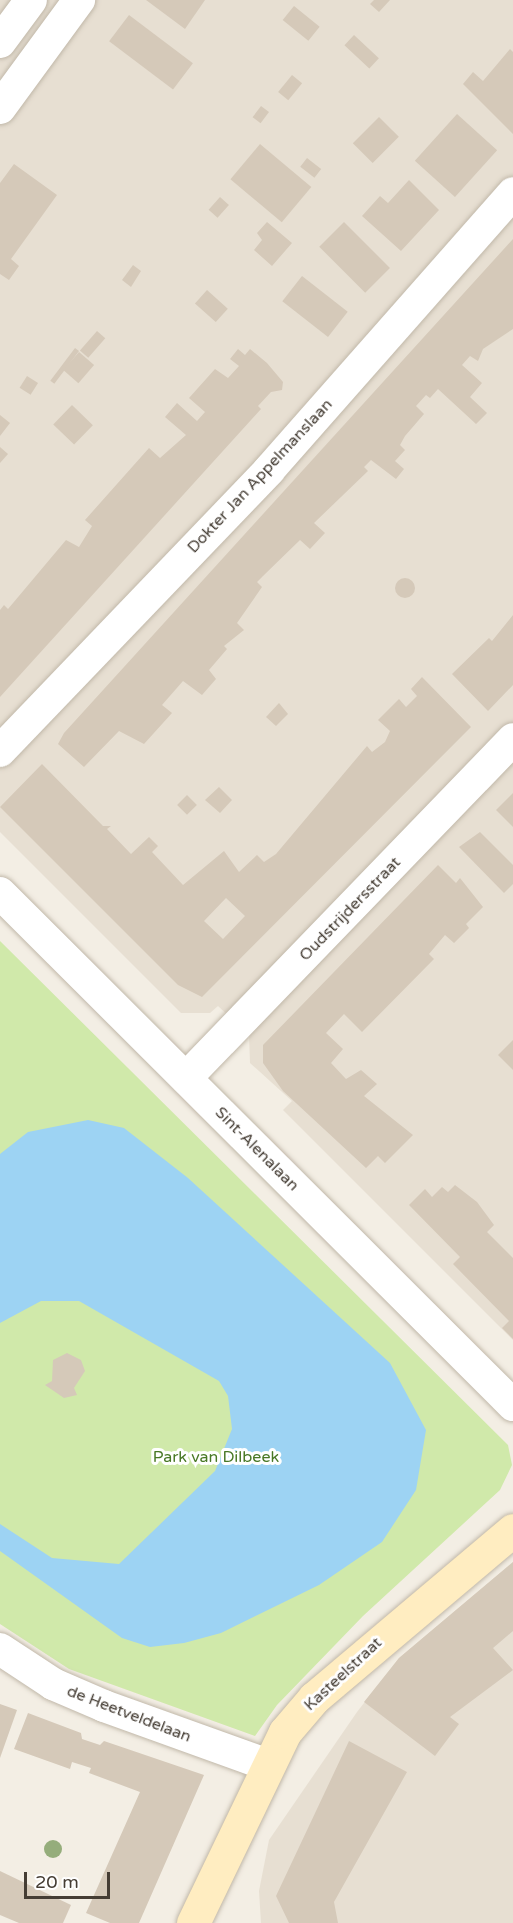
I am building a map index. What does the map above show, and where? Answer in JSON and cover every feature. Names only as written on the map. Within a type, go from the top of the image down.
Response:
[{"type":"street","points":[[0,42],[31,0]]},
{"type":"street","points":[[0,108],[80,0]]},
{"type":"street","name":"Dokter Jan Appelmanslaan","points":[[0,751],[269,470],[513,193]]},
{"type":"street","name":"Oudstrijdersstraat","points":[[186,1078],[513,739]]},
{"type":"street","name":"Sint-Alenalaan","points":[[0,893],[513,1405]]},
{"type":"street","name":"Kasteelstraat","points":[[193,1923],[265,1764],[314,1698],[513,1530]]},
{"type":"street","name":"de Heetveldelaan","points":[[0,1649],[53,1684],[104,1706],[265,1764]]},
{"type":"shaded area","points":[[0,0],[513,0],[513,1340],[283,1110],[292,1101],[250,1063],[249,1035],[218,1006],[210,1013],[181,1013],[0,832]]},
{"type":"shaded area","points":[[513,1562],[513,1923],[261,1923],[259,1891],[269,1840],[357,1712],[399,1658]]},
{"type":"green space","name":"Park van Dilbeek","points":[[0,941],[508,1445],[512,1465],[500,1490],[363,1616],[277,1705],[255,1736],[69,1669],[0,1624]]},
{"type":"water","points":[[88,1120],[124,1128],[188,1178],[390,1363],[426,1430],[416,1490],[382,1542],[319,1585],[221,1633],[184,1643],[150,1647],[122,1638],[0,1551],[0,1524],[52,1558],[119,1564],[215,1471],[232,1429],[228,1396],[219,1381],[79,1301],[41,1301],[0,1323],[0,1154],[28,1132]]},
{"type":"building","points":[[146,0],[205,0],[185,29]]},
{"type":"building","points":[[374,0],[390,0],[379,12],[370,4]]},
{"type":"building","points":[[294,6],[320,27],[308,41],[283,20]]},
{"type":"building","points":[[129,15],[193,63],[173,90],[109,41]]},
{"type":"building","points":[[354,35],[379,58],[369,68],[344,45]]},
{"type":"building","points":[[510,49],[513,52],[513,134],[463,84],[473,72],[483,81]]},
{"type":"building","points":[[292,75],[302,83],[288,100],[278,92]]},
{"type":"building","points":[[261,106],[269,112],[261,123],[253,117]]},
{"type":"building","points":[[457,114],[497,150],[455,197],[415,161]]},
{"type":"building","points":[[379,117],[399,137],[373,163],[353,143]]},
{"type":"building","points":[[260,144],[311,187],[282,222],[230,179]]},
{"type":"building","points":[[307,158],[321,169],[314,178],[300,167]]},
{"type":"building","points":[[14,164],[57,195],[11,259],[19,266],[9,280],[0,274],[0,183]]},
{"type":"building","points":[[409,180],[439,210],[401,251],[362,216],[380,196],[388,203]]},
{"type":"building","points":[[220,197],[229,205],[218,218],[209,210]]},
{"type":"building","points":[[267,222],[292,243],[272,266],[254,250],[262,240],[257,233]]},
{"type":"building","points":[[344,222],[390,268],[365,293],[319,247]]},
{"type":"building","points":[[513,239],[513,329],[483,349],[478,361],[470,356],[462,365],[482,383],[470,397],[487,413],[476,424],[438,389],[430,398],[426,395],[416,406],[424,414],[405,436],[400,445],[405,450],[395,461],[404,469],[396,479],[371,460],[364,467],[368,471],[314,523],[325,533],[310,549],[300,540],[257,582],[262,587],[237,623],[244,630],[224,646],[227,649],[209,670],[216,679],[202,695],[183,681],[162,705],[172,713],[144,744],[119,731],[84,767],[58,744],[64,733]]},
{"type":"building","points":[[133,265],[141,271],[131,287],[122,280]]},
{"type":"building","points":[[302,276],[348,312],[328,337],[282,301]]},
{"type":"building","points":[[207,290],[228,309],[216,322],[195,303]]},
{"type":"building","points":[[97,331],[105,338],[88,358],[80,351]]},
{"type":"building","points":[[75,348],[79,351],[54,384],[50,381]]},
{"type":"building","points":[[238,349],[245,355],[250,349],[267,363],[283,382],[282,390],[271,392],[258,406],[261,409],[0,697],[0,610],[4,605],[8,609],[66,540],[79,547],[92,526],[85,520],[149,448],[160,458],[186,435],[165,417],[177,403],[197,421],[205,412],[189,398],[215,369],[228,378],[239,366],[230,359]]},
{"type":"building","points":[[79,352],[94,365],[78,383],[63,370]]},
{"type":"building","points":[[27,376],[38,383],[31,395],[20,388]]},
{"type":"building","points":[[72,405],[93,425],[74,445],[53,424]]},
{"type":"building","points":[[0,415],[10,423],[0,436]]},
{"type":"building","points":[[0,447],[8,454],[0,463]]},
{"type":"building","points":[[405,578],[412,581],[415,588],[412,595],[405,598],[398,595],[395,588],[398,581]]},
{"type":"building","points":[[513,615],[513,685],[488,711],[452,674],[489,638],[492,641]]},
{"type":"building","points":[[422,677],[471,727],[202,997],[178,985],[0,807],[42,764],[103,826],[111,826],[107,829],[131,854],[149,837],[158,846],[152,852],[183,885],[224,851],[239,872],[257,855],[264,862],[276,854],[367,746],[372,752],[385,742],[390,731],[378,720],[399,699],[406,707],[417,696],[411,689]],"holes":[[[226,898],[245,916],[223,939],[204,921]]]},
{"type":"building","points":[[279,703],[288,714],[276,726],[266,717]]},
{"type":"building","points":[[219,787],[232,800],[220,813],[205,800]]},
{"type":"building","points":[[513,793],[513,827],[496,810]]},
{"type":"building","points":[[187,795],[197,805],[187,815],[177,805]]},
{"type":"building","points":[[480,832],[513,865],[513,884],[504,893],[459,847]]},
{"type":"building","points":[[438,865],[456,883],[460,878],[483,907],[466,924],[469,928],[454,943],[445,935],[429,954],[434,959],[362,1032],[344,1014],[326,1033],[343,1049],[331,1063],[346,1079],[361,1070],[377,1084],[364,1096],[413,1135],[385,1163],[378,1156],[366,1168],[283,1091],[263,1063],[263,1045]]},
{"type":"building","points":[[513,1040],[513,1070],[498,1055]]},
{"type":"building","points":[[455,1185],[477,1202],[494,1225],[487,1232],[513,1258],[513,1339],[502,1328],[509,1321],[453,1264],[460,1257],[409,1205],[425,1189],[432,1197],[442,1187],[448,1192]]},
{"type":"building","points":[[67,1353],[81,1360],[85,1371],[74,1388],[77,1395],[64,1398],[45,1385],[52,1381],[53,1360]]},
{"type":"building","points":[[513,1562],[513,1631],[493,1648],[513,1670],[450,1717],[459,1724],[435,1756],[364,1702],[399,1658]]},
{"type":"building","points":[[0,1704],[17,1710],[0,1758]]},
{"type":"building","points":[[28,1713],[81,1733],[82,1739],[100,1745],[104,1741],[204,1775],[139,1923],[110,1923],[86,1913],[140,1792],[89,1773],[91,1768],[72,1762],[70,1769],[14,1749]]},
{"type":"building","points":[[349,1741],[407,1772],[334,1902],[338,1923],[289,1923],[276,1896]]},
{"type":"building","points":[[0,1871],[71,1905],[63,1923],[19,1923],[0,1915]]}]
